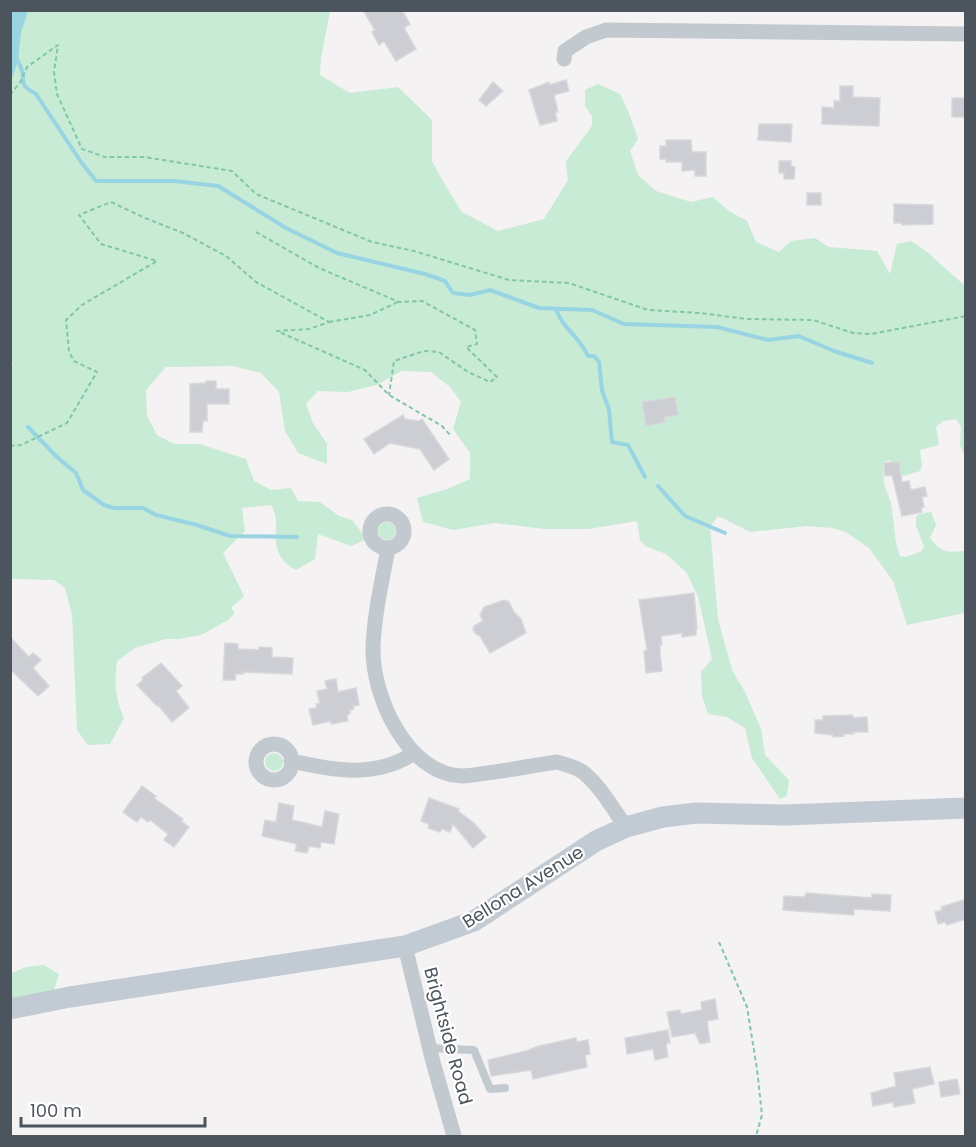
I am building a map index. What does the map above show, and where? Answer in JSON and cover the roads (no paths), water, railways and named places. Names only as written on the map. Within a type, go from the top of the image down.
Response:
[{"type":"main road","name":"Bellona Avenue","points":[[10,1009],[70,997],[405,946],[474,921],[596,841],[626,827],[663,817],[696,813],[785,815],[966,808]]},
{"type":"street","points":[[564,59],[565,51],[574,44],[606,30],[966,34]]},
{"type":"street","points":[[388,549],[373,649],[375,673],[382,699],[406,745],[432,765],[462,776],[557,762],[570,766],[583,772],[593,781],[626,827]]},
{"type":"street","points":[[291,761],[326,767],[368,770],[390,766],[414,753]]},
{"type":"street","name":"Brightside Road","points":[[405,946],[429,1048],[456,1134]]},
{"type":"lane","points":[[429,1048],[474,1050],[490,1089],[505,1088]]},
{"type":"water","points":[[11,10],[28,11],[21,32],[18,61],[11,81]]},
{"type":"waterway","points":[[10,51],[20,65],[24,85],[36,94],[96,181],[174,181],[218,186],[286,228],[337,253],[425,274],[445,281],[453,293],[470,295],[490,290],[539,308],[592,310],[624,324],[717,327],[768,340],[799,336],[834,351],[872,363]]},
{"type":"waterway","points":[[556,309],[562,322],[585,349],[588,356],[594,356],[599,362],[602,390],[609,410],[612,442],[628,445],[645,477]]},
{"type":"waterway","points":[[28,427],[76,473],[83,490],[104,505],[114,508],[143,508],[156,515],[230,536],[297,537]]},
{"type":"waterway","points":[[658,486],[685,516],[725,533]]}]
